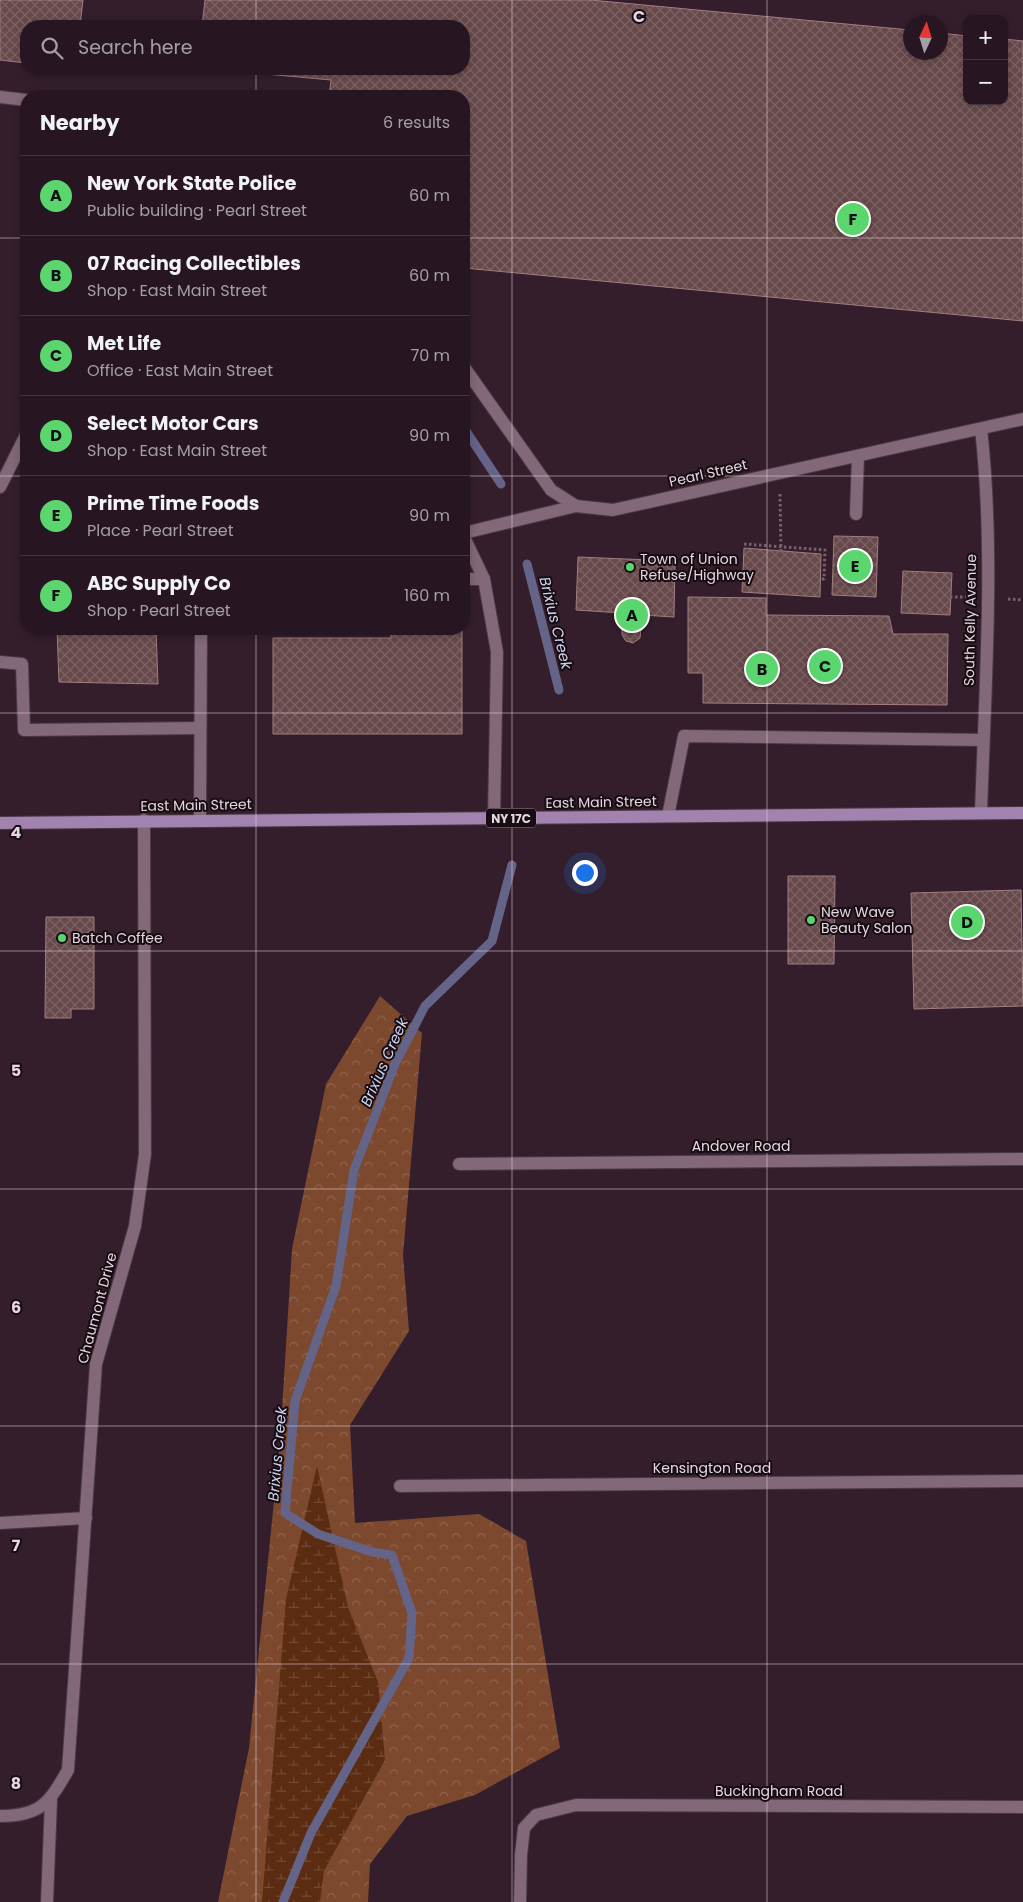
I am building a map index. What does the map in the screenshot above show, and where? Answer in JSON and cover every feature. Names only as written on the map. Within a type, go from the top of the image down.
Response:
[{"type":"main road","name":"East Main Street","points":[[0,822],[1023,812]]},
{"type":"street","points":[[0,97],[20,99]]},
{"type":"street","name":"Pearl Street","points":[[470,374],[552,490],[576,506],[613,510],[1023,419]]},
{"type":"street","name":"South Kelly Avenue","points":[[981,428],[984,456],[988,591],[981,813]]},
{"type":"street","points":[[0,487],[20,447]]},
{"type":"street","points":[[856,514],[858,456]]},
{"type":"street","points":[[470,532],[576,506]]},
{"type":"street","points":[[470,550],[484,579],[497,652],[494,818]]},
{"type":"street","points":[[470,579],[484,579]]},
{"type":"street","points":[[200,820],[201,635]]},
{"type":"street","points":[[0,662],[22,664],[24,730],[200,728]]},
{"type":"street","points":[[668,816],[684,736],[983,740]]},
{"type":"street","name":"Chaumont Drive","points":[[0,1816],[23,1816],[50,1800],[68,1770],[96,1364],[134,1226],[145,1154],[144,820]]},
{"type":"street","name":"Andover Road","points":[[459,1164],[1023,1159]]},
{"type":"street","name":"Kensington Road","points":[[400,1486],[1023,1481]]},
{"type":"street","points":[[0,1523],[86,1518]]},
{"type":"street","name":"Chaumont Drive","points":[[47,1902],[50,1800]]},
{"type":"street","name":"Buckingham Road","points":[[520,1902],[521,1855],[524,1828],[536,1815],[576,1805],[1023,1807]]},
{"type":"path","points":[[780,473],[781,548]]},
{"type":"path","points":[[744,544],[825,550],[824,579],[821,579]]},
{"type":"green space","points":[[380,996],[422,1033],[403,1255],[409,1331],[350,1425],[355,1523],[479,1514],[526,1541],[560,1748],[475,1795],[407,1816],[370,1864],[368,1902],[218,1902],[249,1748],[280,1442],[292,1249],[326,1084]]},
{"type":"green space","points":[[317,1466],[348,1607],[378,1682],[385,1760],[324,1871],[320,1902],[262,1902],[286,1599]]},
{"type":"building","points":[[0,0],[83,0],[81,20],[20,20],[20,62],[0,60]]},
{"type":"building","points":[[205,0],[591,0],[903,29],[903,60],[948,60],[948,34],[963,36],[963,105],[1008,105],[1008,39],[1023,41],[1023,321],[470,269],[470,90],[330,90],[331,80],[276,75],[470,75],[470,20],[203,20]]},
{"type":"building","points":[[834,536],[878,537],[876,597],[832,595]]},
{"type":"building","points":[[744,548],[821,554],[820,597],[742,592]]},
{"type":"building","points":[[578,557],[675,561],[674,617],[642,615],[640,638],[633,643],[626,641],[622,635],[622,613],[576,610]]},
{"type":"building","points":[[903,571],[952,573],[950,615],[901,613]]},
{"type":"building","points":[[688,597],[766,598],[766,615],[889,616],[893,634],[948,634],[947,705],[703,703],[703,673],[688,673]]},
{"type":"building","points":[[57,635],[156,635],[158,684],[59,682]]},
{"type":"building","points":[[391,635],[462,635],[462,734],[273,734],[273,638],[391,638]]},
{"type":"building","name":"New Wave Beauty Salon","points":[[788,876],[835,876],[834,964],[788,964]]},
{"type":"building","points":[[1021,890],[1023,1006],[914,1009],[911,893]]},
{"type":"building","points":[[46,917],[94,917],[94,1009],[71,1009],[71,1018],[45,1018]]},
{"type":"waterway","name":"Brixius Creek","points":[[470,437],[501,484]]},
{"type":"waterway","name":"Brixius Creek","points":[[527,564],[559,690]]},
{"type":"waterway","name":"Brixius Creek","points":[[283,1902],[311,1833],[409,1658],[412,1613],[392,1555],[372,1552],[318,1534],[285,1513],[295,1401],[336,1286],[354,1170],[395,1064],[425,1006],[492,941],[512,865]]},
{"type":"place","name":"ABC Supply Co","points":[[853,219]]},
{"type":"place","name":"Prime Time Foods","points":[[855,566]]},
{"type":"place","name":"Town of Union Refuse/Highway","points":[[630,567]]},
{"type":"place","name":"New York State Police","points":[[632,615]]},
{"type":"place","name":"Met Life","points":[[825,666]]},
{"type":"place","name":"07 Racing Collectibles","points":[[762,669]]},
{"type":"place","name":"New Wave Beauty Salon","points":[[811,920]]},
{"type":"place","name":"Select Motor Cars","points":[[967,922]]},
{"type":"place","name":"Batch Coffee","points":[[62,938]]}]
